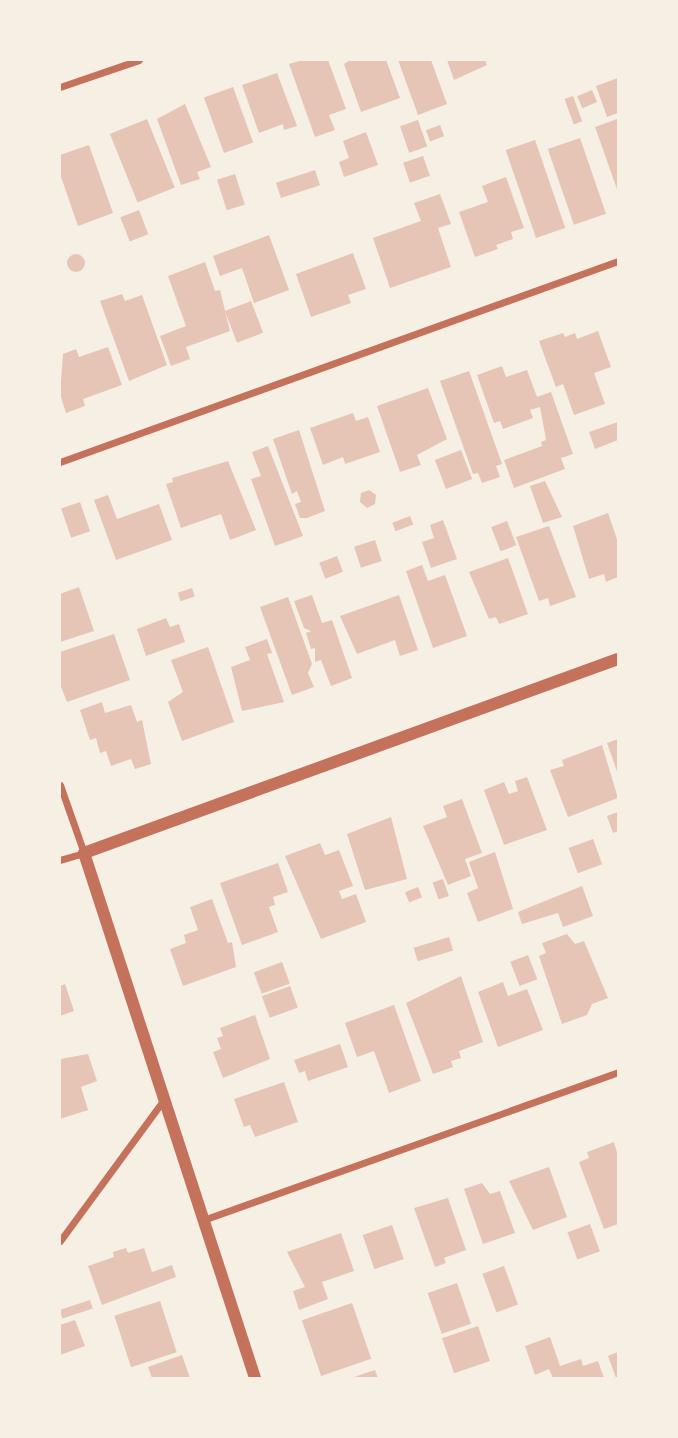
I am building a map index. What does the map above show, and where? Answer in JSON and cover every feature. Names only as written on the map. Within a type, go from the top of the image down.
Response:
[{"type":"street","points":[[60,87],[139,60]]},
{"type":"street","points":[[60,462],[618,261]]},
{"type":"street","points":[[60,860],[618,659]]},
{"type":"street","points":[[60,785],[255,1378]]},
{"type":"street","points":[[203,1220],[618,1072]]},
{"type":"street","points":[[60,1241],[163,1101]]},
{"type":"building","points":[[303,60],[328,60],[346,109],[329,115],[335,130],[315,137],[289,64]]},
{"type":"building","points":[[350,60],[386,60],[400,98],[361,112],[344,64]]},
{"type":"building","points":[[398,60],[431,60],[447,104],[418,115]]},
{"type":"building","points":[[447,60],[485,60],[487,65],[454,80]]},
{"type":"building","points":[[277,73],[297,126],[284,130],[283,124],[259,133],[242,85]]},
{"type":"building","points":[[618,78],[618,113],[607,117],[596,86]]},
{"type":"building","points":[[233,87],[253,142],[224,153],[204,98]]},
{"type":"building","points":[[592,90],[597,102],[582,108],[577,96]]},
{"type":"building","points":[[573,96],[582,121],[574,124],[565,99]]},
{"type":"building","points":[[185,104],[211,167],[197,172],[200,179],[181,185],[157,119]]},
{"type":"building","points":[[147,119],[175,188],[138,203],[110,134]]},
{"type":"building","points":[[617,119],[618,122],[618,192],[595,127]]},
{"type":"building","points":[[418,120],[427,146],[409,153],[400,126]]},
{"type":"building","points":[[440,125],[444,136],[430,141],[426,130]]},
{"type":"building","points":[[366,132],[378,165],[344,177],[339,162],[349,158],[343,141]]},
{"type":"building","points":[[580,138],[606,214],[574,225],[548,149]]},
{"type":"building","points":[[535,140],[565,228],[536,238],[506,150]]},
{"type":"building","points":[[89,145],[113,213],[78,226],[60,174],[60,155]]},
{"type":"building","points":[[423,156],[430,176],[410,183],[403,163]]},
{"type":"building","points":[[315,170],[320,185],[281,198],[276,183]]},
{"type":"building","points":[[235,174],[245,204],[227,210],[217,180]]},
{"type":"building","points":[[506,177],[524,228],[511,232],[513,239],[496,245],[498,249],[475,257],[459,212],[488,202],[482,186]]},
{"type":"building","points":[[440,194],[451,224],[438,228],[451,267],[390,288],[373,238],[421,221],[414,203]]},
{"type":"building","points":[[139,210],[148,234],[130,241],[120,217]]},
{"type":"building","points":[[269,235],[289,290],[254,303],[242,268],[220,276],[213,256]]},
{"type":"building","points":[[353,253],[366,289],[348,295],[351,303],[311,317],[296,274]]},
{"type":"building","points":[[76,254],[82,257],[85,263],[82,269],[76,272],[70,269],[67,263],[70,257]]},
{"type":"building","points":[[205,262],[215,291],[220,290],[230,331],[186,347],[190,359],[171,366],[160,336],[186,326],[168,276]]},
{"type":"building","points":[[122,294],[125,301],[142,295],[167,365],[129,381],[100,301]]},
{"type":"building","points":[[251,301],[263,333],[237,343],[225,311]]},
{"type":"building","points":[[598,331],[611,367],[594,373],[605,404],[574,415],[563,384],[556,387],[539,341],[563,333],[565,337],[575,333],[577,339]]},
{"type":"building","points":[[108,347],[122,385],[83,399],[85,406],[66,413],[60,394],[63,354],[76,349],[79,357]]},
{"type":"building","points":[[502,366],[506,377],[527,370],[537,397],[551,392],[573,454],[561,458],[565,469],[514,488],[504,460],[542,446],[541,442],[546,440],[540,407],[530,410],[533,418],[503,429],[500,421],[494,423],[477,375]]},
{"type":"building","points":[[469,371],[502,464],[496,466],[500,477],[482,483],[478,473],[473,474],[440,381]]},
{"type":"building","points":[[428,388],[447,439],[417,455],[421,465],[400,472],[377,406]]},
{"type":"building","points":[[353,413],[356,421],[368,417],[380,452],[345,464],[343,457],[323,465],[310,428]]},
{"type":"building","points":[[618,422],[618,440],[595,449],[589,432]]},
{"type":"building","points":[[299,430],[325,511],[307,518],[300,518],[295,504],[301,502],[297,491],[292,494],[273,439]]},
{"type":"building","points":[[268,446],[303,536],[275,546],[251,479],[261,476],[252,452]]},
{"type":"building","points":[[461,450],[472,479],[446,489],[435,460]]},
{"type":"building","points":[[228,461],[256,530],[230,540],[221,514],[181,528],[166,484],[173,482],[172,478]]},
{"type":"building","points":[[545,481],[562,517],[543,523],[530,486]]},
{"type":"building","points":[[369,490],[376,495],[375,504],[367,508],[360,502],[361,493]]},
{"type":"building","points":[[108,495],[117,519],[159,504],[172,540],[116,560],[94,500]]},
{"type":"building","points":[[80,502],[90,531],[71,538],[61,509]]},
{"type":"building","points":[[608,513],[618,542],[618,577],[606,582],[604,574],[589,579],[573,526]]},
{"type":"building","points":[[410,516],[413,524],[395,531],[392,523]]},
{"type":"building","points":[[443,520],[457,559],[431,568],[422,542],[434,538],[430,525]]},
{"type":"building","points":[[507,521],[516,545],[500,551],[491,527]]},
{"type":"building","points":[[549,526],[576,597],[550,606],[548,598],[539,601],[516,537]]},
{"type":"building","points":[[375,540],[382,561],[361,568],[354,547]]},
{"type":"building","points":[[337,556],[343,572],[325,579],[319,563]]},
{"type":"building","points":[[508,558],[528,614],[499,624],[496,617],[489,619],[469,572]]},
{"type":"building","points":[[422,565],[428,581],[445,575],[467,636],[433,648],[406,571]]},
{"type":"building","points":[[79,587],[94,631],[60,642],[60,594]]},
{"type":"building","points":[[192,588],[195,597],[181,601],[178,593]]},
{"type":"building","points":[[312,595],[322,623],[332,620],[352,678],[331,686],[321,660],[315,662],[315,648],[311,649],[306,633],[311,631],[304,628],[294,601]]},
{"type":"building","points":[[399,595],[418,650],[400,656],[395,640],[357,654],[340,616]]},
{"type":"building","points":[[288,597],[312,664],[308,673],[314,687],[292,695],[260,607]]},
{"type":"building","points":[[166,618],[170,627],[179,624],[185,642],[146,656],[137,629]]},
{"type":"building","points":[[114,634],[130,680],[67,702],[60,684],[60,652]]},
{"type":"building","points":[[267,639],[272,653],[267,654],[284,702],[242,711],[231,667],[250,660],[245,647]]},
{"type":"building","points":[[208,647],[234,722],[182,741],[168,702],[183,692],[171,660]]},
{"type":"building","points":[[102,702],[105,713],[131,705],[137,722],[142,720],[151,764],[135,769],[131,759],[111,766],[106,751],[100,753],[96,738],[90,740],[80,710]]},
{"type":"building","points":[[618,739],[618,774],[607,743]]},
{"type":"building","points":[[602,745],[618,798],[568,817],[550,770],[564,766],[562,760]]},
{"type":"building","points":[[527,777],[547,830],[504,845],[484,790],[504,782],[509,794],[518,791],[515,781]]},
{"type":"building","points":[[462,799],[482,853],[465,859],[471,876],[448,885],[423,826],[447,817],[443,806]]},
{"type":"building","points":[[618,812],[618,831],[613,833],[607,816]]},
{"type":"building","points":[[391,817],[407,879],[365,890],[347,834]]},
{"type":"building","points":[[593,839],[602,864],[578,873],[569,848]]},
{"type":"building","points":[[320,843],[325,855],[339,850],[353,886],[339,891],[342,899],[356,894],[366,922],[321,939],[285,856]]},
{"type":"building","points":[[495,852],[513,909],[478,922],[467,893],[478,888],[469,862]]},
{"type":"building","points":[[278,863],[288,892],[273,897],[275,905],[269,907],[278,932],[242,945],[220,883]]},
{"type":"building","points":[[443,879],[449,896],[438,900],[433,883]]},
{"type":"building","points":[[582,886],[593,916],[563,927],[558,913],[522,924],[518,912]]},
{"type":"building","points":[[418,887],[422,897],[409,902],[405,892]]},
{"type":"building","points":[[212,899],[228,943],[232,942],[236,967],[183,986],[170,949],[186,943],[184,935],[198,930],[190,907]]},
{"type":"building","points":[[567,934],[575,944],[584,941],[608,998],[592,1004],[587,1015],[562,1024],[539,956],[546,953],[542,943]]},
{"type":"building","points":[[449,937],[453,950],[418,961],[414,948]]},
{"type":"building","points":[[528,955],[537,979],[520,986],[510,962]]},
{"type":"building","points":[[282,962],[290,984],[262,994],[254,972]]},
{"type":"building","points":[[461,976],[483,1042],[459,1051],[461,1058],[451,1061],[453,1067],[433,1074],[406,1003]]},
{"type":"building","points":[[503,982],[508,996],[527,989],[543,1030],[498,1047],[478,992]]},
{"type":"building","points":[[65,984],[74,1011],[60,1016],[60,986]]},
{"type":"building","points":[[290,986],[298,1008],[270,1018],[262,996]]},
{"type":"building","points":[[394,1005],[421,1081],[389,1093],[374,1051],[357,1057],[345,1023]]},
{"type":"building","points":[[255,1015],[270,1059],[223,1078],[213,1052],[221,1049],[217,1038],[223,1036],[220,1028]]},
{"type":"building","points":[[340,1044],[348,1067],[308,1081],[305,1071],[299,1073],[294,1060]]},
{"type":"building","points":[[88,1054],[97,1081],[81,1087],[88,1110],[60,1119],[60,1059]]},
{"type":"building","points":[[284,1082],[298,1122],[255,1137],[250,1125],[244,1127],[234,1099]]},
{"type":"building","points":[[614,1142],[618,1156],[618,1224],[604,1229],[579,1162],[589,1158],[587,1152]]},
{"type":"building","points":[[549,1167],[567,1217],[533,1230],[509,1181]]},
{"type":"building","points":[[482,1183],[490,1194],[500,1191],[515,1233],[483,1244],[464,1189]]},
{"type":"building","points":[[448,1198],[466,1250],[444,1258],[446,1263],[435,1267],[414,1208]]},
{"type":"building","points":[[590,1224],[600,1251],[577,1259],[567,1232]]},
{"type":"building","points":[[392,1225],[404,1259],[374,1269],[363,1235]]},
{"type":"building","points":[[341,1233],[354,1271],[322,1282],[328,1299],[299,1310],[293,1291],[305,1287],[287,1252]]},
{"type":"building","points":[[126,1248],[128,1253],[144,1248],[152,1272],[172,1265],[176,1277],[102,1305],[88,1266],[114,1257],[113,1252]]},
{"type":"building","points":[[504,1266],[518,1305],[496,1312],[482,1274]]},
{"type":"building","points":[[457,1283],[471,1324],[442,1334],[428,1293]]},
{"type":"building","points":[[90,1300],[93,1309],[62,1318],[60,1310]]},
{"type":"building","points":[[160,1301],[177,1352],[131,1367],[114,1316]]},
{"type":"building","points":[[352,1303],[371,1359],[321,1376],[302,1320]]},
{"type":"building","points":[[75,1320],[85,1346],[60,1355],[60,1325]]},
{"type":"building","points":[[478,1326],[490,1361],[454,1373],[442,1338]]},
{"type":"building","points":[[550,1337],[560,1366],[581,1359],[583,1366],[598,1361],[604,1378],[553,1378],[549,1369],[535,1375],[525,1346]]},
{"type":"building","points":[[618,1352],[618,1378],[616,1378],[608,1356]]},
{"type":"building","points":[[182,1355],[190,1378],[152,1378],[148,1367]]},
{"type":"building","points":[[375,1370],[378,1378],[351,1378]]}]
